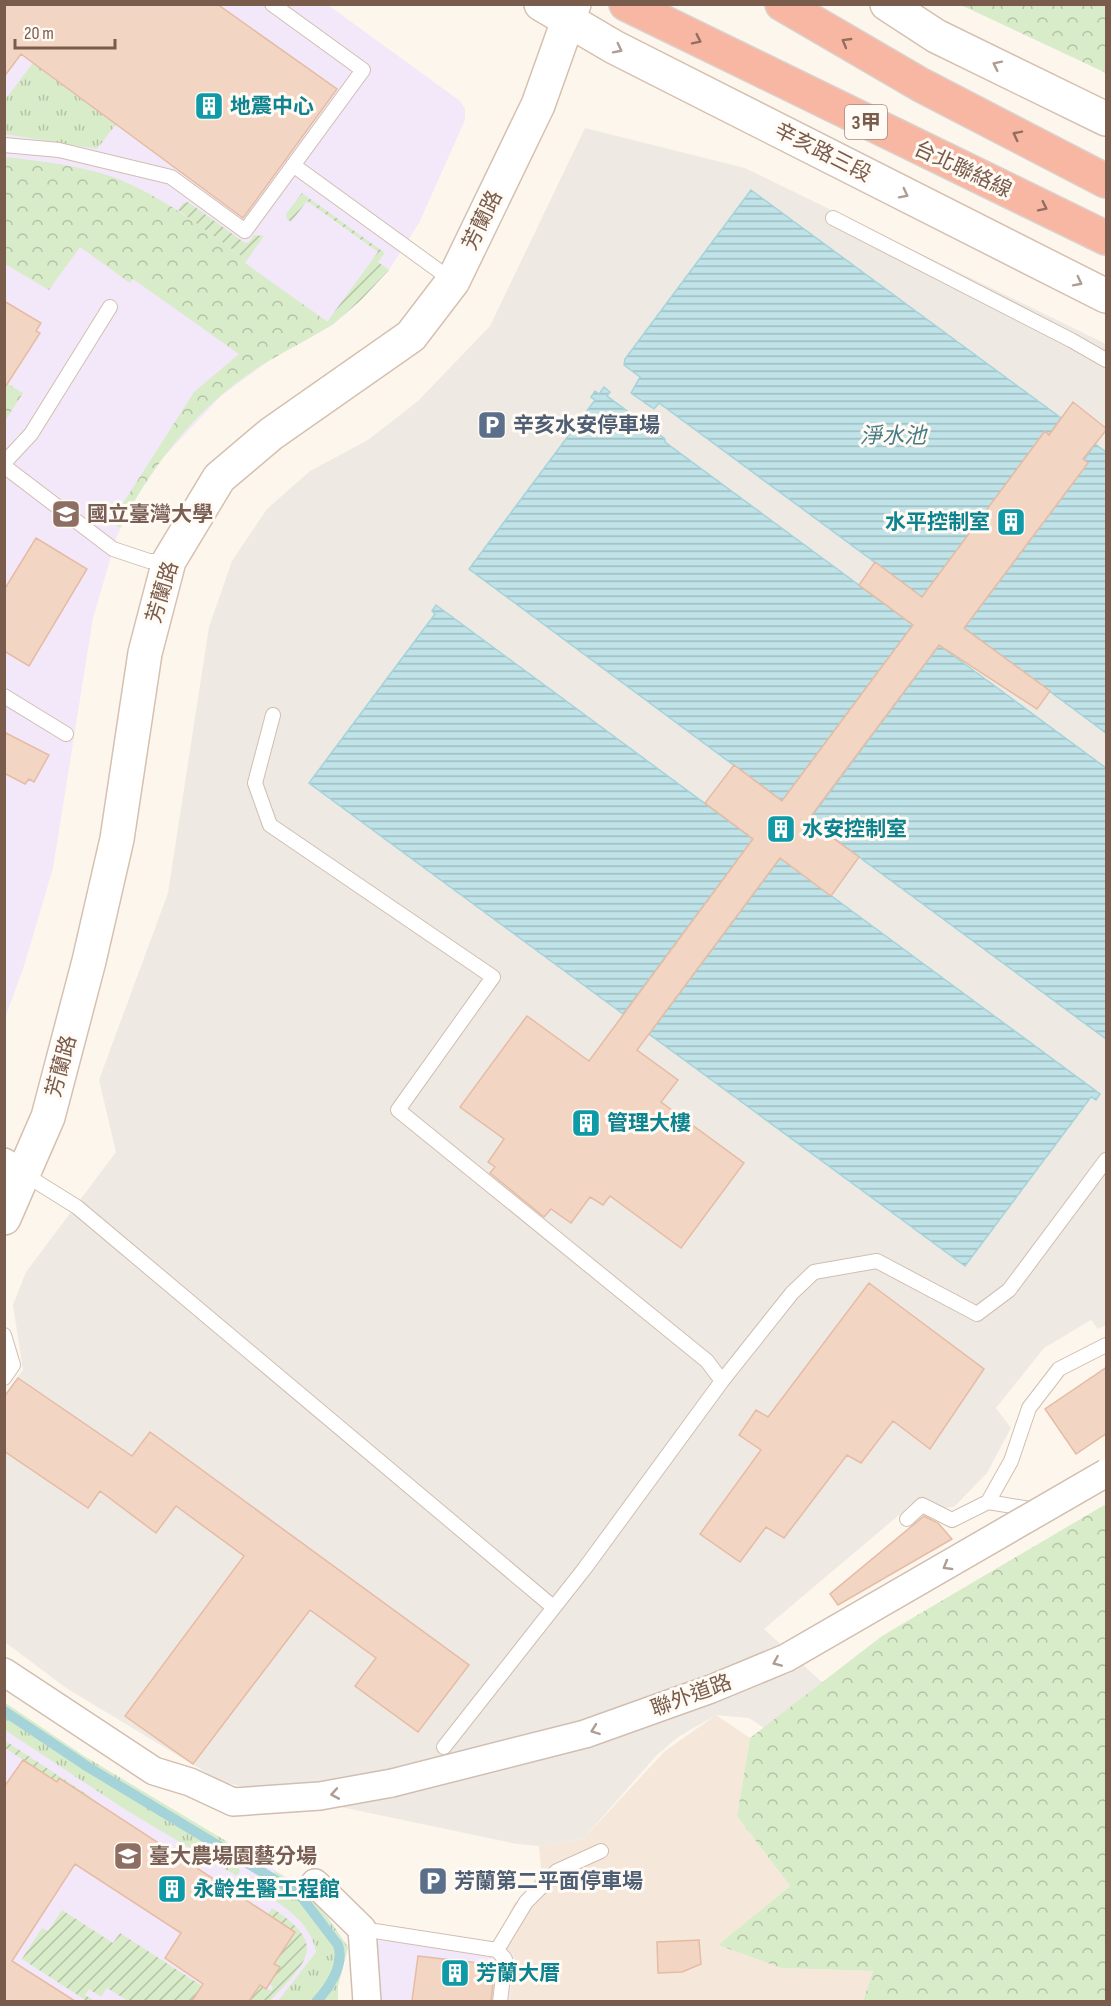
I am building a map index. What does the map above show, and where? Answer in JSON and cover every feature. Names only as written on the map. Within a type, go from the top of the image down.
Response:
[{"type":"highway","name":"台北聯絡線","points":[[626,4],[1107,238]]},
{"type":"highway","points":[[782,4],[921,85],[1107,181]]},
{"type":"street","points":[[887,4],[936,36],[1107,119]]},
{"type":"street","name":"芳蘭路","points":[[4,1218],[14,1168],[48,1117],[91,950],[117,839],[145,653],[168,561],[219,478],[271,434],[411,336],[453,281],[538,105],[560,10]]},
{"type":"street","name":"辛亥路三段","points":[[560,10],[1107,296]]},
{"type":"street","name":"聯外道路","points":[[4,1672],[154,1771],[190,1782],[233,1802],[320,1796],[392,1783],[585,1734],[711,1689],[786,1658],[856,1620],[1107,1473]]},
{"type":"street","points":[[315,1883],[362,1929],[367,2001]]},
{"type":"lane","points":[[4,145],[59,150],[171,177],[245,231],[363,70],[272,4]]},
{"type":"lane","points":[[293,165],[453,281]]},
{"type":"lane","points":[[833,218],[1071,339],[1107,360]]},
{"type":"lane","points":[[110,307],[31,434],[4,465],[113,549],[149,561],[168,561]]},
{"type":"lane","points":[[4,696],[66,734]]},
{"type":"lane","points":[[273,715],[255,783],[270,825],[492,977],[398,1110],[707,1360],[722,1381]]},
{"type":"lane","points":[[444,1747],[552,1606],[585,1568],[722,1381],[792,1293],[814,1272],[878,1261],[977,1314],[1009,1290],[1107,1160]]},
{"type":"lane","points":[[14,1168],[77,1207],[552,1606]]},
{"type":"lane","points":[[4,1335],[13,1365],[4,1378]]},
{"type":"lane","points":[[907,1519],[922,1505],[952,1520],[988,1502],[1011,1461],[1029,1408],[1059,1369],[1107,1344]]},
{"type":"lane","points":[[992,1547],[1106,1480]]},
{"type":"lane","points":[[988,1502],[1051,1513]]},
{"type":"lane","points":[[497,1950],[526,1902],[557,1872],[601,1851]]},
{"type":"lane","points":[[362,1929],[497,1950],[505,1959],[500,2001]]},
{"type":"shaded area","name":"國立臺灣大學","points":[[5,5],[328,5],[460,101],[465,109],[465,120],[419,223],[389,270],[334,324],[270,360],[222,395],[160,461],[135,499],[117,536],[93,618],[53,868],[24,966],[5,1018]]},
{"type":"shaded area","points":[[585,128],[745,168],[1106,344],[1106,1325],[1098,1329],[1091,1320],[1044,1348],[996,1408],[1011,1428],[987,1473],[954,1507],[933,1509],[918,1499],[764,1629],[825,1685],[770,1732],[749,1718],[716,1715],[678,1737],[656,1756],[583,1839],[539,1846],[517,1844],[222,1782],[66,1688],[5,1642],[4,1395],[23,1370],[13,1305],[26,1272],[116,1152],[99,1080],[168,893],[209,627],[232,561],[267,509],[310,471],[368,440],[418,401],[490,326]]},
{"type":"shaded area","name":"臺大農場園藝分場","points":[[4,1702],[84,1756],[303,1887],[326,1914],[348,1947],[338,1986],[338,2001],[5,2001]]},
{"type":"shaded area","points":[[716,1715],[750,1738],[737,1816],[790,1886],[718,1945],[781,1968],[873,1971],[863,2001],[509,2001],[514,1954],[481,1941],[494,1943],[515,1902],[520,1903],[541,1869],[539,1846],[583,1839],[665,1751]]},
{"type":"shaded area","points":[[376,1940],[474,1951],[481,1941],[514,1954],[509,2001],[377,2001]]},
{"type":"green space","points":[[961,5],[1106,5],[1106,73]]},
{"type":"green space","points":[[33,63],[117,123],[97,149],[5,134],[4,101]]},
{"type":"green space","points":[[5,157],[86,169],[113,177],[149,194],[183,214],[247,260],[245,263],[332,325],[247,375],[203,412],[149,478],[120,528],[111,522],[194,392],[239,354],[133,279],[130,283],[80,247],[49,290],[5,264]]},
{"type":"green space","points":[[302,193],[385,253],[378,262],[389,270],[361,300],[332,325],[327,322],[378,252],[307,201],[291,222],[287,219],[286,214]]},
{"type":"green space","points":[[188,202],[245,243],[249,242],[254,235],[264,236],[247,260],[178,210],[183,203]]},
{"type":"green space","points":[[8,384],[23,393],[5,421],[5,390]]},
{"type":"green space","points":[[1106,1504],[1106,2001],[863,2001],[873,1971],[781,1968],[718,1945],[790,1886],[737,1816],[750,1738],[882,1636]]},
{"type":"green space","points":[[4,1702],[84,1756],[226,1841],[240,1871],[237,1876],[126,1810],[5,1730]]},
{"type":"green space","points":[[4,1740],[91,1797],[89,1798],[59,1779],[57,1782],[5,1748]]},
{"type":"green space","points":[[275,1871],[299,1887],[317,1904],[348,1947],[338,1986],[338,2001],[278,2001],[316,1952],[309,1932],[303,1924],[288,1910],[262,1892]]},
{"type":"green space","points":[[272,1908],[290,1921],[301,1933],[306,1944],[306,1954],[294,1975],[270,2001],[249,2002],[260,1985],[271,1991],[273,1987],[269,1984],[279,1968],[274,1964],[295,1933],[268,1914]]},
{"type":"green space","points":[[62,1910],[113,1943],[120,1933],[202,1986],[192,2001],[128,2001],[107,1988],[101,1997],[89,1989],[85,1995],[95,2001],[87,2001],[22,1959],[42,1928],[48,1931]]},
{"type":"water","name":"淨水池","points":[[751,190],[1061,418],[1049,435],[1045,432],[934,581],[926,600],[659,403],[654,409],[631,393],[640,377],[624,365],[625,359]]},
{"type":"water","points":[[604,387],[610,392],[607,396],[665,439],[665,442],[913,625],[782,801],[469,569],[595,400],[591,397],[595,391],[599,394]]},
{"type":"water","points":[[1095,444],[1106,452],[1106,733],[960,625],[976,612],[1087,463],[1084,460]]},
{"type":"water","points":[[436,605],[753,839],[623,1014],[309,783],[435,614],[432,611]]},
{"type":"water","points":[[939,645],[1106,768],[1106,1039],[809,820]]},
{"type":"water","points":[[780,858],[1100,1094],[1096,1100],[1091,1097],[965,1266],[649,1034]]},
{"type":"building","name":"地震中心","points":[[4,4],[217,4],[337,89],[243,218],[21,54],[4,77]]},
{"type":"building","points":[[4,301],[41,323],[36,331],[40,333],[4,389]]},
{"type":"building","points":[[1073,402],[1107,429],[1083,459],[1088,463],[964,628],[1050,691],[1037,709],[939,645],[808,820],[859,857],[831,896],[780,858],[637,1050],[678,1080],[661,1102],[744,1163],[681,1248],[610,1196],[603,1205],[590,1197],[571,1223],[551,1209],[544,1217],[490,1173],[495,1167],[488,1162],[504,1139],[460,1107],[527,1016],[589,1061],[753,839],[705,803],[734,765],[782,801],[913,625],[859,585],[875,562],[922,597],[1045,431],[1049,435]]},
{"type":"building","points":[[36,538],[87,569],[29,666],[4,651],[4,590]]},
{"type":"building","points":[[4,732],[49,755],[34,782],[29,779],[25,784],[4,773]]},
{"type":"building","points":[[869,1283],[984,1369],[930,1449],[893,1421],[861,1463],[847,1455],[784,1538],[766,1527],[740,1562],[700,1534],[761,1450],[739,1435],[756,1410],[768,1417]]},
{"type":"building","points":[[1107,1367],[1107,1433],[1076,1454],[1045,1409]]},
{"type":"building","points":[[18,1378],[132,1456],[150,1432],[469,1665],[418,1732],[355,1686],[376,1658],[310,1610],[193,1764],[125,1716],[244,1556],[176,1506],[156,1533],[100,1491],[88,1508],[4,1451],[4,1397]]},
{"type":"building","points":[[924,1516],[938,1523],[952,1539],[838,1605],[830,1594]]},
{"type":"building","name":"永齡生醫工程館","points":[[23,1760],[57,1782],[59,1778],[295,1932],[274,1964],[280,1967],[266,1989],[260,1985],[249,2001],[192,2001],[203,1984],[165,1958],[181,1933],[75,1864],[12,1961],[75,2001],[4,2001],[4,1787]]},
{"type":"building","points":[[699,1940],[701,1964],[682,1972],[658,1973],[657,1942]]},
{"type":"building","name":"芳蘭大厝","points":[[418,1956],[495,1965],[491,2001],[412,2001]]},
{"type":"waterway","points":[[4,1711],[88,1767],[292,1890],[303,1899],[338,1945],[340,1953],[335,1976],[316,2002]]},
{"type":"place","name":"地震中心","points":[[209,106]]},
{"type":"place","name":"辛亥水安停車場","points":[[492,425]]},
{"type":"place","name":"國立臺灣大學","points":[[66,514]]},
{"type":"place","name":"水平控制室","points":[[1011,522]]},
{"type":"place","name":"水安控制室","points":[[781,829]]},
{"type":"place","name":"管理大樓","points":[[586,1123]]},
{"type":"place","name":"臺大農場園藝分場","points":[[128,1856]]},
{"type":"place","name":"芳蘭第二平面停車場","points":[[433,1881]]},
{"type":"place","name":"永齡生醫工程館","points":[[172,1889]]},
{"type":"place","name":"芳蘭大厝","points":[[455,1973]]}]
